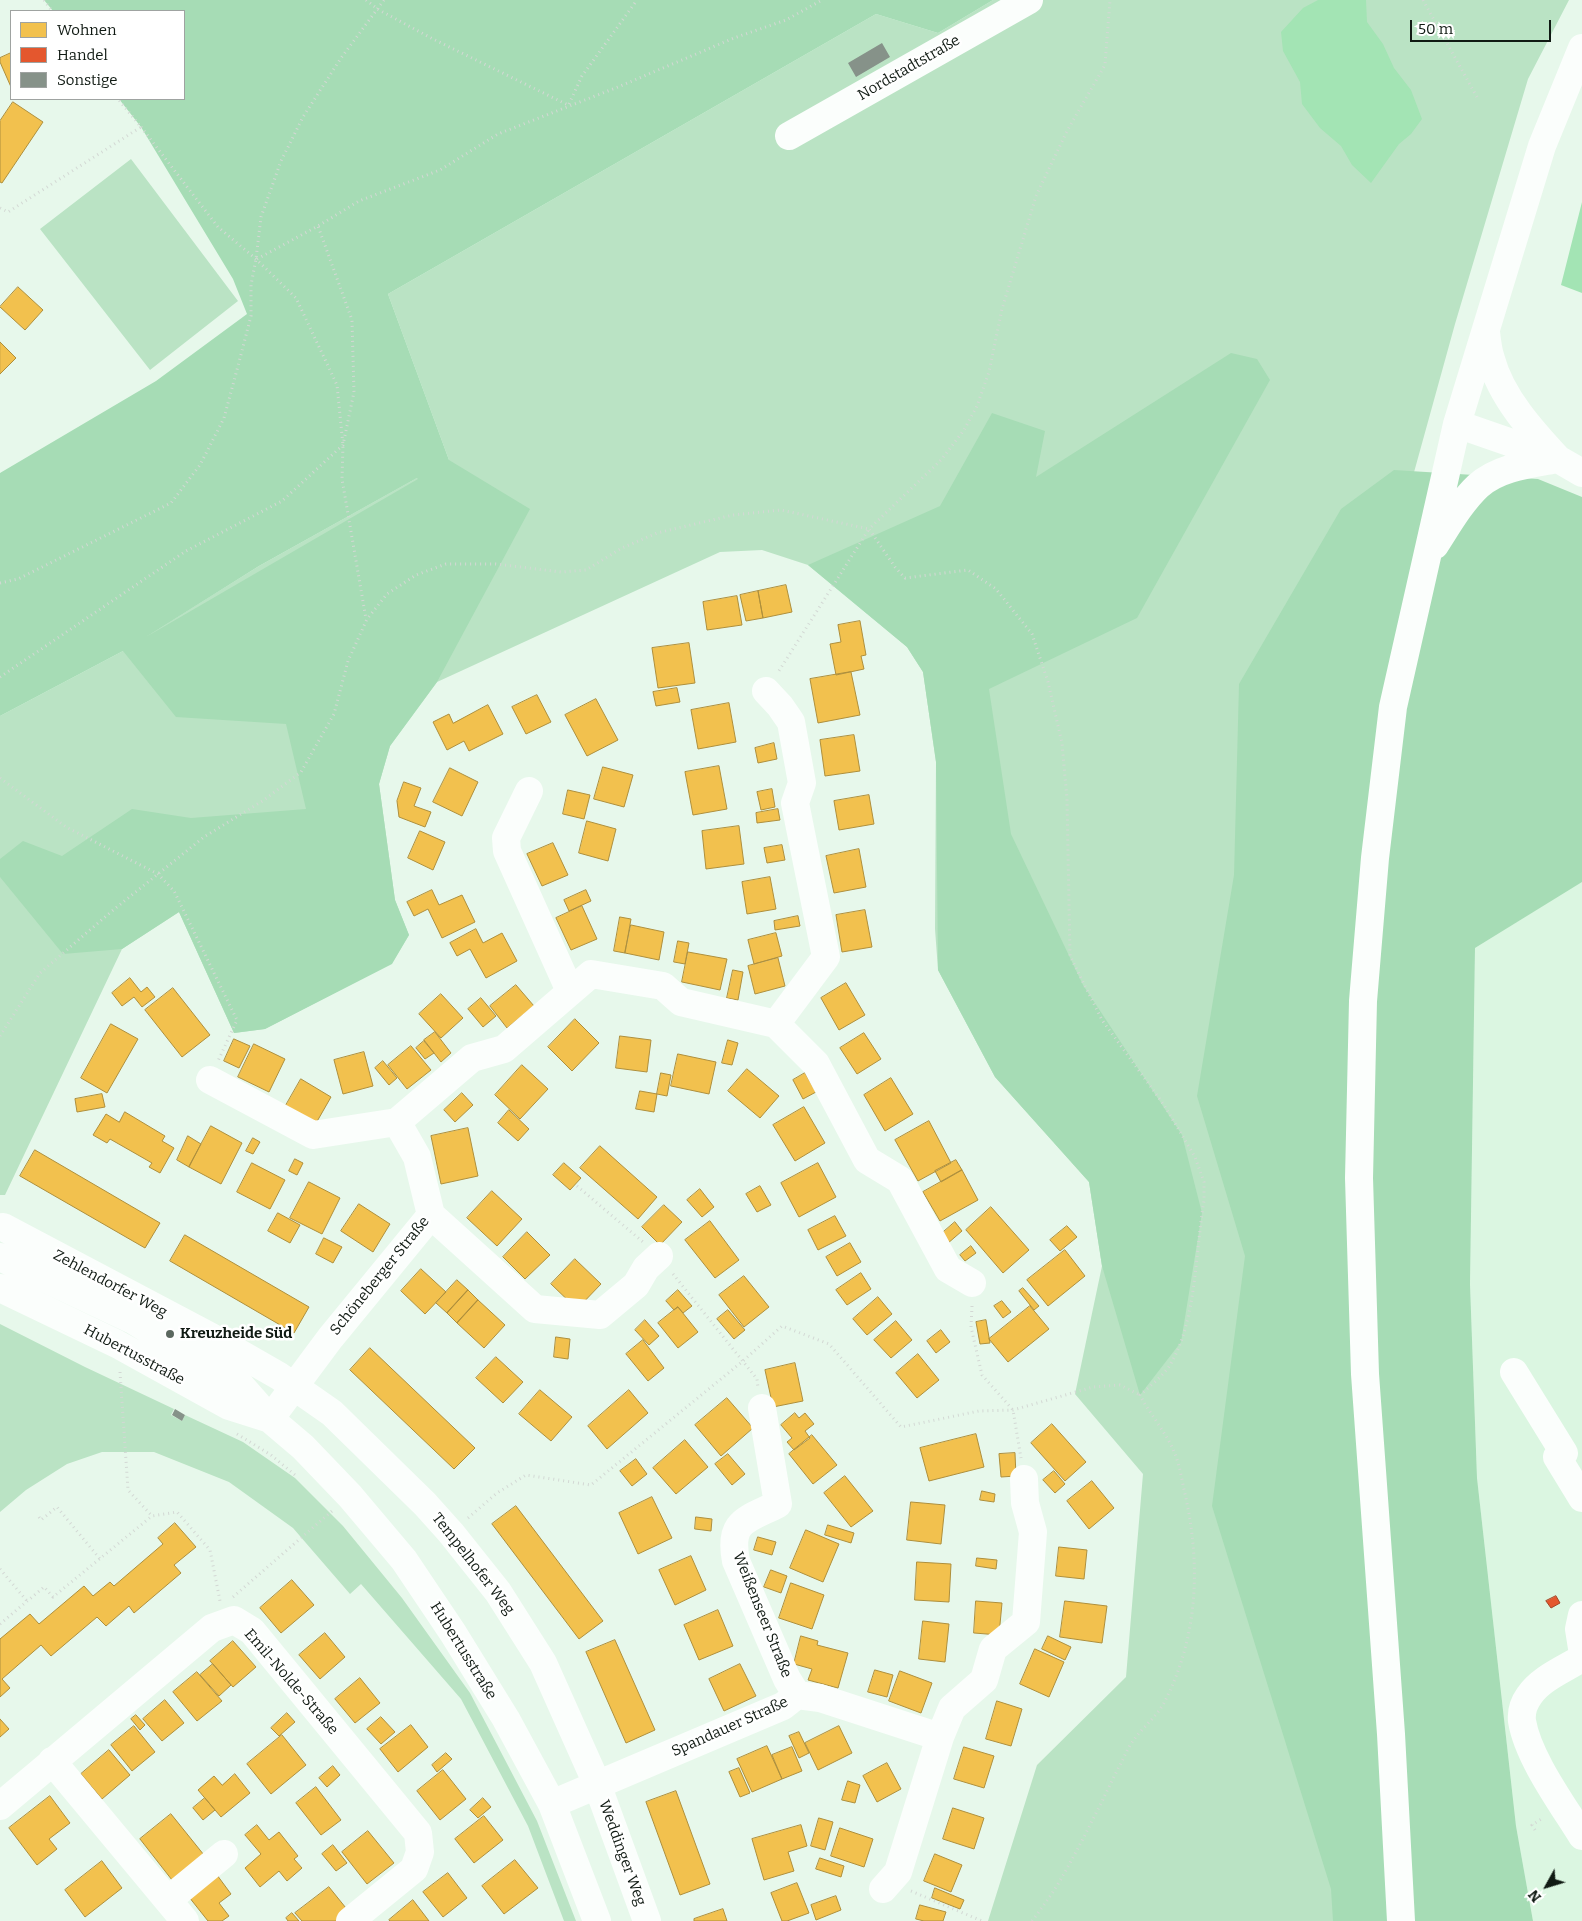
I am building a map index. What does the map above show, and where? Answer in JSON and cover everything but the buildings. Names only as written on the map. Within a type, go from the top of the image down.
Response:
[{"type":"street","name":"Nordstadtstraße","points":[[789,136],[1029,0]]},
{"type":"street","points":[[1401,1921],[1390,1724],[1365,1374],[1358,1178],[1364,991],[1376,858],[1394,707],[1457,424],[1542,146],[1582,48]]},
{"type":"street","points":[[1485,329],[1491,360],[1504,389],[1538,438],[1558,459]]},
{"type":"street","points":[[1457,424],[1558,459],[1582,472]]},
{"type":"street","points":[[1427,556],[1479,485],[1515,467],[1558,459]]},
{"type":"street","points":[[766,691],[791,722],[802,783],[795,803],[826,957],[776,1024]]},
{"type":"street","points":[[529,790],[506,838],[507,851],[570,991]]},
{"type":"street","points":[[210,1080],[313,1135],[397,1122],[472,1058],[504,1048],[591,974],[663,986],[681,1002],[776,1024],[816,1064],[867,1160],[900,1180],[948,1270],[972,1283]]},
{"type":"street","name":"Schöneberger Straße","points":[[294,1386],[331,1337],[431,1214],[417,1157],[397,1122]]},
{"type":"street","points":[[431,1214],[535,1309],[600,1315],[636,1285],[646,1268],[659,1256]]},
{"type":"street","name":"Zehlendorfer Weg","points":[[3,1227],[211,1337],[294,1386]]},
{"type":"street","name":"Hubertusstraße","points":[[0,1257],[133,1320],[241,1386],[270,1419],[302,1447],[350,1496],[404,1560],[453,1633],[506,1719],[552,1804],[597,1921]]},
{"type":"street","points":[[44,1278],[70,1263]]},
{"type":"street","name":"Hubertusstraße","points":[[0,1288],[117,1344],[229,1406],[270,1419]]},
{"type":"street","points":[[1514,1372],[1564,1453],[1557,1457],[1582,1498]]},
{"type":"street","points":[[270,1419],[294,1386]]},
{"type":"street","name":"Tempelhofer Weg","points":[[294,1386],[332,1413],[425,1504],[498,1592],[543,1663],[597,1784]]},
{"type":"street","name":"Weißenseer Straße","points":[[762,1408],[778,1504],[749,1519],[737,1528],[733,1545],[736,1561],[787,1679],[797,1696]]},
{"type":"street","points":[[890,1881],[940,1737],[952,1708],[984,1680],[993,1649],[1026,1622],[1033,1532],[1025,1503],[1024,1479]]},
{"type":"street","points":[[1582,1615],[1579,1629],[1582,1648]]},
{"type":"street","name":"Emil-Nolde-Straße","points":[[0,1806],[217,1617],[234,1620],[252,1631],[418,1833],[420,1852],[414,1869],[350,1921]]},
{"type":"street","points":[[1581,1834],[1538,1761],[1522,1720],[1524,1703],[1533,1691],[1540,1684],[1582,1658]]},
{"type":"street","name":"Spandauer Straße","points":[[552,1804],[783,1706],[797,1696],[820,1698],[940,1737]]},
{"type":"street","points":[[52,1761],[185,1921]]},
{"type":"street","name":"Weddinger Weg","points":[[597,1784],[647,1921]]},
{"type":"street","points":[[168,1900],[224,1854]]},
{"type":"path","points":[[366,0],[379,10],[433,40],[569,105]]},
{"type":"path","points":[[0,582],[18,579],[171,503],[200,465],[224,418],[251,316],[251,285],[261,217],[281,161],[303,118],[336,65],[379,10],[384,0]]},
{"type":"path","points":[[569,105],[582,76],[637,0]]},
{"type":"path","points":[[256,259],[318,226],[359,201],[440,170],[498,134],[618,87],[734,38],[786,20],[822,0]]},
{"type":"path","points":[[766,691],[869,529],[941,460],[964,430],[977,406],[989,372],[1002,309],[1036,196],[1066,131],[1105,65],[1110,0]]},
{"type":"path","points":[[1423,0],[1478,99]]},
{"type":"path","points":[[119,100],[218,227],[256,259],[296,298],[337,385],[343,445],[342,479],[366,619]]},
{"type":"path","points":[[0,208],[8,212],[141,127]]},
{"type":"path","points":[[0,677],[186,551],[282,501],[343,445],[354,392],[352,320],[318,226]]},
{"type":"path","points":[[0,1036],[40,973],[204,837],[264,800],[301,772],[334,714],[348,662],[366,619],[387,594],[416,575],[446,564],[496,564],[561,572],[586,570],[622,548],[657,533],[733,515],[781,510],[869,529],[894,567],[905,578],[968,570],[996,589],[1032,634],[1048,682],[1062,743],[1067,799],[1070,956],[1102,1020],[1164,1105],[1195,1157],[1204,1182],[1204,1201],[1189,1311],[1181,1342],[1169,1367],[1140,1395],[1175,1453],[1188,1507],[1193,1541],[1194,1576],[1187,1646],[1174,1682],[1163,1704],[1129,1746],[1080,1845],[1057,1885],[1032,1921]]},
{"type":"path","points":[[0,778],[66,828],[158,874],[174,891],[237,1020],[210,1080]]},
{"type":"path","points":[[577,1186],[659,1256],[757,1379],[762,1408]]},
{"type":"path","points":[[972,1283],[971,1327],[982,1375],[1013,1410],[1024,1479]]},
{"type":"path","points":[[117,1344],[128,1490],[152,1516]]},
{"type":"path","points":[[217,1617],[350,1496]]},
{"type":"path","points":[[39,1517],[41,1520],[57,1507],[100,1559]]},
{"type":"path","points":[[0,1624],[44,1587],[53,1597],[152,1516],[177,1512],[210,1550],[217,1617]]},
{"type":"path","points":[[0,1569],[27,1601]]},
{"type":"path","points":[[890,1881],[982,1921]]},
{"type":"shaded area","points":[[44,0],[993,0],[938,33],[876,14],[388,294],[449,460],[530,509],[437,682],[390,746],[379,784],[395,900],[409,935],[392,964],[265,1029],[234,1033],[179,912],[122,949],[63,954],[0,877],[0,859],[23,841],[62,856],[132,809],[191,818],[306,809],[286,724],[176,717],[123,651],[0,716],[0,473],[156,381],[247,314],[233,279],[141,127],[120,100],[185,100],[185,10],[52,10]],"holes":[[[418,479],[146,637],[259,566]]]},
{"type":"shaded area","points":[[993,0],[1569,0],[1528,79],[1455,324],[1395,541],[1381,1921],[988,1921],[1037,1765],[1126,1677],[1143,1474],[1075,1394],[1102,1266],[1089,1182],[995,1077],[938,970],[935,929],[936,762],[923,672],[907,647],[808,565],[762,550],[720,552],[437,682],[390,746],[379,784],[395,900],[409,935],[392,963],[265,1029],[234,1033],[179,912],[122,949],[5,1195],[0,1195],[0,716],[123,651],[259,566],[449,460],[388,294],[876,14],[938,33]]},
{"type":"shaded area","points":[[1318,0],[1366,0],[1367,22],[1383,44],[1394,68],[1411,90],[1422,119],[1411,134],[1399,144],[1371,183],[1352,165],[1341,146],[1320,128],[1302,104],[1300,82],[1283,51],[1281,32],[1303,8]]},
{"type":"shaded area","points":[[131,159],[238,301],[150,370],[40,229]]},
{"type":"shaded area","points":[[1582,202],[1582,293],[1561,285]]},
{"type":"shaded area","points":[[1231,353],[1257,359],[1270,380],[1137,618],[989,689],[1011,834],[1083,985],[1182,1135],[1202,1213],[1181,1342],[1140,1395],[1102,1266],[1089,1182],[995,1077],[938,970],[936,762],[923,672],[907,647],[808,565],[940,506],[992,413],[1045,431],[1036,477]]},
{"type":"shaded area","points":[[1394,470],[1538,479],[1582,497],[1582,882],[1475,948],[1470,1284],[1477,1478],[1516,1826],[1533,1921],[1333,1921],[1331,1889],[1212,1506],[1245,1256],[1197,1096],[1234,875],[1239,684],[1341,509]]},
{"type":"shaded area","points":[[1582,881],[1582,1921],[1533,1921],[1516,1826],[1477,1478],[1470,1284],[1475,948]]},
{"type":"shaded area","points":[[0,1324],[174,1409],[171,1415],[182,1421],[185,1415],[243,1442],[295,1478],[343,1526],[402,1598],[470,1693],[537,1821],[576,1921],[564,1921],[528,1826],[461,1699],[361,1584],[350,1594],[293,1528],[229,1482],[154,1452],[102,1452],[67,1464],[26,1490],[0,1512]]},
{"type":"place","name":"Kreuzheide Süd","points":[[170,1334]]}]
